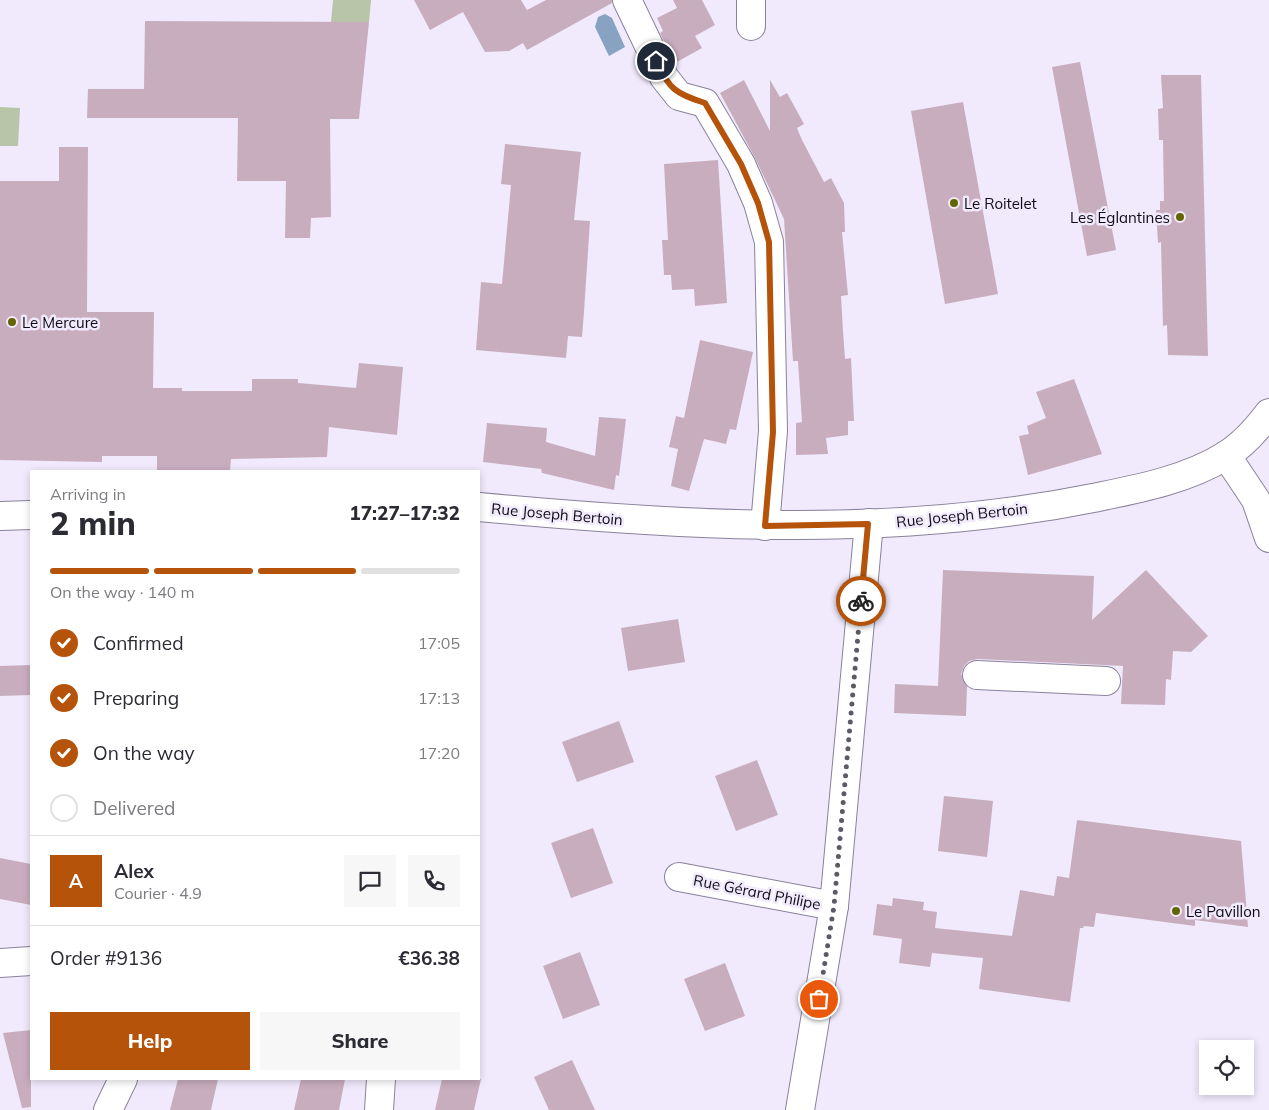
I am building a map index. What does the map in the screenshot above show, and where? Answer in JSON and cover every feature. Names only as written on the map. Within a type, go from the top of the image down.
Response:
[{"type":"street","points":[[628,0],[664,76],[679,96],[705,103],[741,164],[758,203],[769,242],[773,432],[765,526]]},
{"type":"street","name":"Rue Joseph Bertoin","points":[[480,507],[620,520],[765,526],[868,524],[944,519],[1074,502],[1137,489],[1180,476],[1226,455],[1254,432],[1269,413]]},
{"type":"street","points":[[1226,455],[1256,500],[1269,538]]},
{"type":"street","points":[[0,516],[30,515]]},
{"type":"street","name":"Rue Gérard Philipe","points":[[800,1110],[834,906],[868,524]]},
{"type":"street","points":[[977,675],[1106,681]]},
{"type":"street","name":"Rue Gérard Philipe","points":[[679,878],[834,906]]},
{"type":"street","points":[[0,963],[30,961]]},
{"type":"street","points":[[108,1110],[123,1080]]},
{"type":"street","points":[[379,1110],[381,1080]]},
{"type":"green space","points":[[333,0],[371,0],[369,22],[331,22]]},
{"type":"green space","points":[[0,107],[20,108],[18,146],[0,146]]},
{"type":"water","points":[[605,14],[612,18],[625,47],[609,56],[595,27],[598,17]]},
{"type":"building","points":[[414,0],[521,0],[527,10],[546,0],[612,0],[612,3],[527,50],[523,43],[509,51],[485,52],[463,12],[430,30]]},
{"type":"building","points":[[673,0],[702,0],[715,25],[695,36],[702,48],[675,63],[660,33],[663,31],[657,18],[677,8]]},
{"type":"building","points":[[145,21],[369,22],[359,119],[330,119],[331,217],[311,218],[310,238],[285,238],[286,181],[237,181],[238,118],[87,118],[88,89],[144,89]]},
{"type":"building","points":[[1080,62],[1116,250],[1087,256],[1052,67]]},
{"type":"building","name":"Les Églantines","points":[[1161,75],[1201,75],[1208,356],[1168,355],[1167,325],[1163,326],[1161,242],[1158,243],[1156,210],[1160,210],[1160,201],[1164,201],[1163,140],[1159,140],[1158,109],[1163,108]]},
{"type":"building","points":[[744,80],[770,131],[770,80],[780,97],[787,93],[804,124],[797,128],[802,140],[824,182],[831,178],[844,203],[845,232],[842,232],[848,295],[841,296],[845,359],[851,358],[854,421],[848,421],[848,435],[826,438],[828,454],[796,455],[796,423],[802,422],[798,361],[793,361],[784,219],[755,158],[720,93]]},
{"type":"building","name":"Le Roitelet","points":[[963,102],[998,294],[945,304],[911,111]]},
{"type":"building","points":[[505,144],[581,152],[574,220],[590,221],[584,312],[582,337],[568,336],[566,358],[476,350],[481,282],[502,284],[511,185],[501,184]]},
{"type":"building","points":[[59,147],[88,147],[87,312],[154,312],[153,388],[182,388],[182,391],[252,391],[252,379],[298,379],[298,383],[356,388],[359,363],[403,367],[397,435],[329,427],[327,457],[231,459],[230,470],[157,470],[157,456],[102,456],[102,462],[0,460],[0,181],[59,181]]},
{"type":"building","points":[[718,160],[727,303],[695,306],[694,289],[672,290],[671,275],[664,275],[662,240],[668,240],[664,164]]},
{"type":"building","points":[[700,340],[753,352],[736,430],[730,429],[726,444],[704,439],[689,491],[671,486],[678,449],[669,447],[676,416],[684,418]]},
{"type":"building","points":[[1074,379],[1102,454],[1028,475],[1019,436],[1029,434],[1027,426],[1046,418],[1036,392]]},
{"type":"building","points":[[599,417],[626,419],[619,476],[616,475],[614,490],[542,473],[541,469],[483,462],[487,423],[547,428],[546,442],[595,456]]},
{"type":"building","points":[[943,570],[1094,576],[1092,620],[1146,570],[1208,636],[1191,652],[1173,651],[1171,680],[1166,679],[1165,705],[1121,704],[1123,666],[978,659],[969,661],[964,666],[961,674],[967,686],[966,716],[894,713],[895,684],[938,686]]},
{"type":"building","points":[[678,619],[685,662],[628,671],[621,628]]},
{"type":"building","points":[[30,665],[30,695],[0,696],[0,666]]},
{"type":"building","points":[[619,721],[634,762],[577,782],[562,742]]},
{"type":"building","points":[[757,760],[778,815],[736,831],[715,776]]},
{"type":"building","points":[[944,796],[993,801],[987,857],[938,851]]},
{"type":"building","name":"Le Pavillon","points":[[1077,820],[1241,841],[1248,927],[1195,920],[1195,926],[1096,913],[1094,927],[1084,926],[1080,928],[1070,1002],[979,989],[983,958],[932,953],[930,967],[899,963],[902,939],[873,935],[877,904],[892,906],[893,898],[924,902],[923,910],[937,912],[935,928],[1012,936],[1020,890],[1054,896],[1057,876],[1069,878]]},
{"type":"building","points":[[593,828],[613,883],[571,898],[551,843]]},
{"type":"building","points":[[0,858],[30,864],[30,905],[0,899]]},
{"type":"building","points":[[580,952],[600,1005],[563,1019],[543,966]]},
{"type":"building","points":[[725,963],[745,1016],[705,1031],[684,979]]},
{"type":"building","points":[[30,1030],[31,1107],[22,1108],[3,1033]]},
{"type":"building","points":[[572,1060],[595,1110],[549,1110],[534,1077]]},
{"type":"building","points":[[481,1079],[474,1110],[435,1110],[442,1080]]},
{"type":"building","points":[[178,1080],[218,1080],[211,1110],[170,1110]]},
{"type":"building","points":[[301,1080],[345,1080],[339,1110],[294,1110]]},
{"type":"way so far","points":[[819,999],[834,906],[861,601]]},
{"type":"place","name":"Le Roitelet","points":[[954,203]]},
{"type":"place","name":"Les Églantines","points":[[1180,217]]},
{"type":"place","name":"Le Mercure","points":[[12,322]]},
{"type":"place","name":"Le Pavillon","points":[[1176,911]]},
{"type":"route","points":[[656,61],[664,76],[679,96],[705,103],[741,164],[758,203],[769,242],[773,432],[765,526],[868,524],[861,601]]}]
